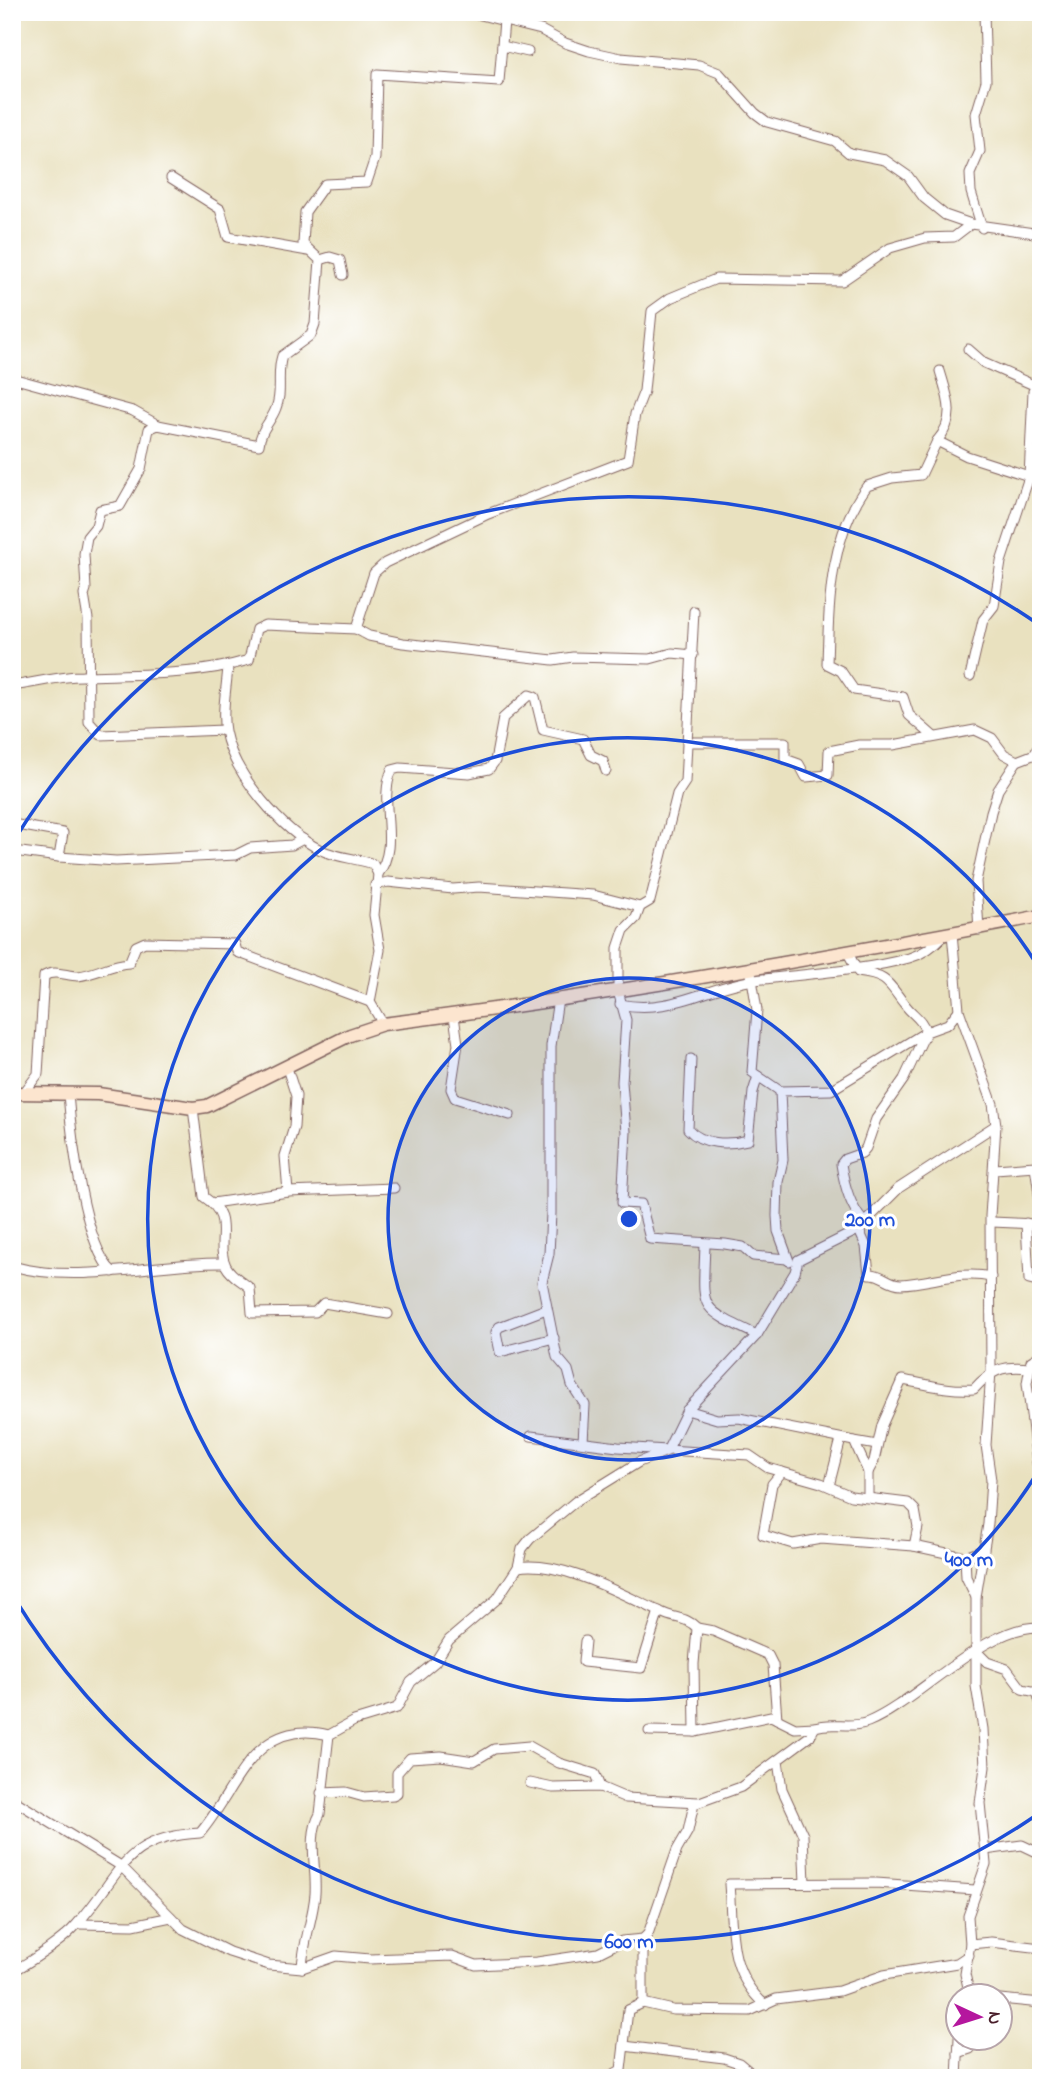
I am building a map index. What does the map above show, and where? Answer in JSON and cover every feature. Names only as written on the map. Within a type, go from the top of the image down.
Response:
[{"type":"street","points":[[469,12],[541,30],[589,51],[621,58],[699,65],[719,73],[755,113],[767,122],[835,142],[849,153],[885,160],[908,176],[924,198],[945,215],[982,228],[1041,234]]},
{"type":"street","points":[[982,228],[971,192],[970,174],[980,151],[976,114],[986,81],[984,12]]},
{"type":"street","points":[[320,260],[303,244],[305,212],[325,184],[367,181],[375,158],[377,74],[499,82],[504,20]]},
{"type":"street","points":[[502,46],[527,52]]},
{"type":"street","points":[[171,178],[220,209],[228,237],[310,251]]},
{"type":"street","points":[[356,629],[374,573],[385,563],[488,514],[628,460],[635,414],[644,391],[652,311],[670,298],[716,279],[842,281],[890,248],[925,238],[954,237],[971,224]]},
{"type":"street","points":[[320,260],[324,257],[340,260],[343,275]]},
{"type":"street","points":[[12,378],[133,411],[158,425],[259,445],[265,423],[276,409],[278,367],[282,356],[311,335],[315,324],[320,260]]},
{"type":"street","points":[[968,349],[984,363],[1039,386],[1033,391],[1029,477],[1001,562],[994,606],[984,620],[970,676]]},
{"type":"street","points":[[933,736],[909,715],[903,697],[865,694],[854,690],[841,671],[827,664],[828,605],[837,547],[867,486],[892,478],[921,475],[950,420],[951,408],[940,372]]},
{"type":"street","points":[[158,425],[149,429],[141,469],[126,498],[120,506],[100,510],[96,526],[87,537],[84,595],[88,618],[89,722],[101,734],[224,730]]},
{"type":"street","points":[[937,441],[967,456],[1041,480]]},
{"type":"street","points":[[694,611],[685,782],[677,794],[650,901],[640,907],[636,918],[624,930],[618,948],[619,998],[626,1020],[622,1082],[626,1132],[622,1203],[641,1204],[650,1239],[743,1247],[753,1256],[787,1259]]},
{"type":"street","points":[[12,686],[89,676],[166,673],[229,666],[249,660],[256,629],[265,625],[356,629],[369,636],[403,643],[553,660],[573,657],[650,659],[671,653],[693,655]]},
{"type":"street","points":[[229,666],[224,730],[238,766],[266,804],[303,839],[344,858],[373,864],[378,874]]},
{"type":"street","points":[[370,1002],[380,950],[374,915],[375,885],[384,866],[387,847],[387,798],[393,770],[400,768],[469,773],[489,769],[495,761],[503,718],[529,695],[535,697],[543,730],[583,739],[587,751],[603,761],[606,771]]},
{"type":"street","points":[[687,742],[785,742],[785,759],[799,764],[806,777],[822,777],[828,775],[829,751],[859,746],[893,746],[933,736],[963,734],[975,730],[992,738],[1004,754],[1017,761]]},
{"type":"street","points":[[979,930],[976,881],[998,790],[1017,761],[1035,754],[1041,740]]},
{"type":"street","points":[[12,824],[63,833],[59,858]]},
{"type":"street","points":[[21,852],[59,858],[116,861],[217,857],[236,855],[250,848],[292,845],[303,839]]},
{"type":"street","points":[[375,885],[399,883],[453,889],[479,887],[593,895],[640,907]]},
{"type":"street","points":[[17,1094],[98,1094],[193,1108],[207,1106],[350,1035],[383,1024],[454,1016],[558,999],[619,998],[751,974],[847,951],[979,930],[1041,916]]},
{"type":"street","points":[[619,998],[642,1006],[696,999],[751,974],[854,966],[908,958],[935,945],[948,934]]},
{"type":"street","points":[[948,934],[959,1010],[993,1104],[996,1125],[991,1371],[986,1445],[991,1480],[976,1597],[975,1650],[985,1768],[980,1803],[986,1864],[968,1916],[970,1944],[965,1975]]},
{"type":"street","points":[[17,1094],[38,1074],[41,985],[44,976],[50,972],[79,976],[107,965],[129,963],[136,946],[145,942],[235,944],[237,952],[370,1002],[383,1024]]},
{"type":"street","points":[[847,951],[858,972],[875,974],[888,981],[901,1000],[919,1017],[926,1032]]},
{"type":"street","points":[[751,974],[757,1010],[752,1072],[780,1091],[831,1090],[926,1032],[948,1024],[959,1010]]},
{"type":"street","points":[[558,999],[551,1046],[551,1213],[547,1266],[542,1282],[557,1357],[568,1370],[572,1385],[585,1405],[583,1442]]},
{"type":"street","points":[[454,1016],[458,1044],[451,1089],[455,1098],[510,1115]]},
{"type":"street","points":[[926,1032],[904,1079],[876,1119],[866,1148],[841,1164],[844,1184],[860,1225],[870,1274],[881,1275],[890,1282],[899,1284],[951,1275],[991,1277]]},
{"type":"street","points":[[691,1059],[688,1129],[695,1137],[730,1145],[748,1140],[753,1092],[758,1076]]},
{"type":"street","points":[[287,1068],[296,1096],[294,1126],[286,1147],[288,1192]]},
{"type":"street","points":[[780,1091],[783,1160],[778,1182],[777,1216],[787,1259],[795,1267]]},
{"type":"street","points":[[68,1094],[71,1135],[83,1198],[104,1261],[113,1272]]},
{"type":"street","points":[[193,1108],[204,1197],[213,1203],[224,1229],[224,1263],[231,1275],[250,1288],[252,1313],[315,1312],[324,1303],[388,1314]]},
{"type":"street","points":[[12,1972],[63,1939],[78,1924],[138,1847],[158,1839],[200,1833],[212,1819],[244,1764],[265,1746],[294,1734],[314,1732],[330,1735],[354,1721],[397,1708],[411,1682],[435,1662],[449,1640],[497,1599],[518,1567],[522,1549],[530,1539],[576,1501],[639,1462],[667,1451],[687,1410],[757,1335],[795,1267],[807,1252],[860,1225],[923,1170],[996,1125]]},
{"type":"street","points":[[992,1222],[1037,1222],[1040,1200],[1038,1166],[995,1169]]},
{"type":"street","points":[[213,1203],[288,1192],[394,1188]]},
{"type":"street","points":[[1026,1223],[1029,1280],[1041,1283]]},
{"type":"street","points":[[705,1244],[704,1299],[716,1316],[757,1335]]},
{"type":"street","points":[[12,1266],[41,1274],[113,1272],[224,1263]]},
{"type":"street","points":[[546,1309],[499,1326],[496,1332],[500,1352],[554,1338]]},
{"type":"street","points":[[1041,1355],[1031,1361],[1028,1393],[1041,1494]]},
{"type":"street","points":[[868,1497],[868,1472],[882,1425],[892,1408],[898,1383],[902,1380],[920,1381],[942,1390],[974,1389],[991,1371],[1009,1366],[1029,1368]]},
{"type":"street","points":[[687,1410],[717,1419],[751,1420],[877,1445]]},
{"type":"street","points":[[531,1436],[667,1451],[748,1455],[757,1463],[851,1496],[908,1503],[915,1510],[918,1527],[914,1546]]},
{"type":"street","points":[[828,1486],[841,1439]]},
{"type":"street","points":[[853,1441],[868,1472]]},
{"type":"street","points":[[782,1472],[772,1484],[762,1535],[793,1544],[821,1539],[914,1546],[965,1557],[984,1550]]},
{"type":"street","points":[[965,1557],[966,1577],[976,1597]]},
{"type":"street","points":[[518,1567],[535,1564],[563,1572],[659,1611],[690,1620],[697,1628],[713,1631],[768,1655],[773,1665],[777,1718]]},
{"type":"street","points":[[585,1641],[583,1662],[641,1668],[659,1611]]},
{"type":"street","points":[[649,1731],[659,1734],[695,1732],[771,1716],[795,1728],[871,1720],[975,1650],[1023,1628],[1041,1627]]},
{"type":"street","points":[[695,1732],[694,1664],[697,1628]]},
{"type":"street","points":[[975,1650],[988,1662],[1007,1669],[1022,1689],[1038,1692],[1041,1705]]},
{"type":"street","points":[[643,2003],[643,1939],[650,1929],[677,1850],[688,1831],[694,1804],[741,1787],[810,1736],[815,1727]]},
{"type":"street","points":[[302,1968],[303,1944],[315,1892],[314,1825],[320,1814],[330,1735]]},
{"type":"street","points":[[321,1793],[346,1792],[364,1797],[393,1795],[397,1793],[397,1773],[410,1758],[441,1756],[474,1761],[494,1749],[529,1746],[559,1763],[595,1774],[600,1787]]},
{"type":"street","points":[[778,1761],[782,1789],[803,1835],[805,1883]]},
{"type":"street","points":[[530,1783],[553,1788],[600,1787],[626,1798],[698,1802]]},
{"type":"street","points":[[12,1799],[121,1866],[183,1929],[229,1952],[269,1965],[302,1968],[336,1956],[370,1959],[452,1956],[476,1965],[537,1962],[598,1953],[622,1941],[643,1939]]},
{"type":"street","points":[[985,1850],[1022,1844],[1041,1854]]},
{"type":"street","points":[[765,2005],[755,1998],[738,1972],[729,1884],[876,1883],[975,1890]]},
{"type":"street","points":[[78,1924],[126,1925],[171,1917]]},
{"type":"street","points":[[970,1944],[990,1942],[1041,1948]]},
{"type":"street","points":[[606,2078],[621,2070],[628,2010],[643,2003],[673,2010],[750,2011],[776,1999],[852,1987],[901,1971],[957,1963],[969,1955]]},
{"type":"street","points":[[957,1963],[968,1982]]},
{"type":"street","points":[[1014,2002],[1041,2003]]},
{"type":"street","points":[[624,2046],[724,2058],[739,2063],[757,2078]]},
{"type":"street","points":[[957,2078],[958,2053],[961,2052]]}]
